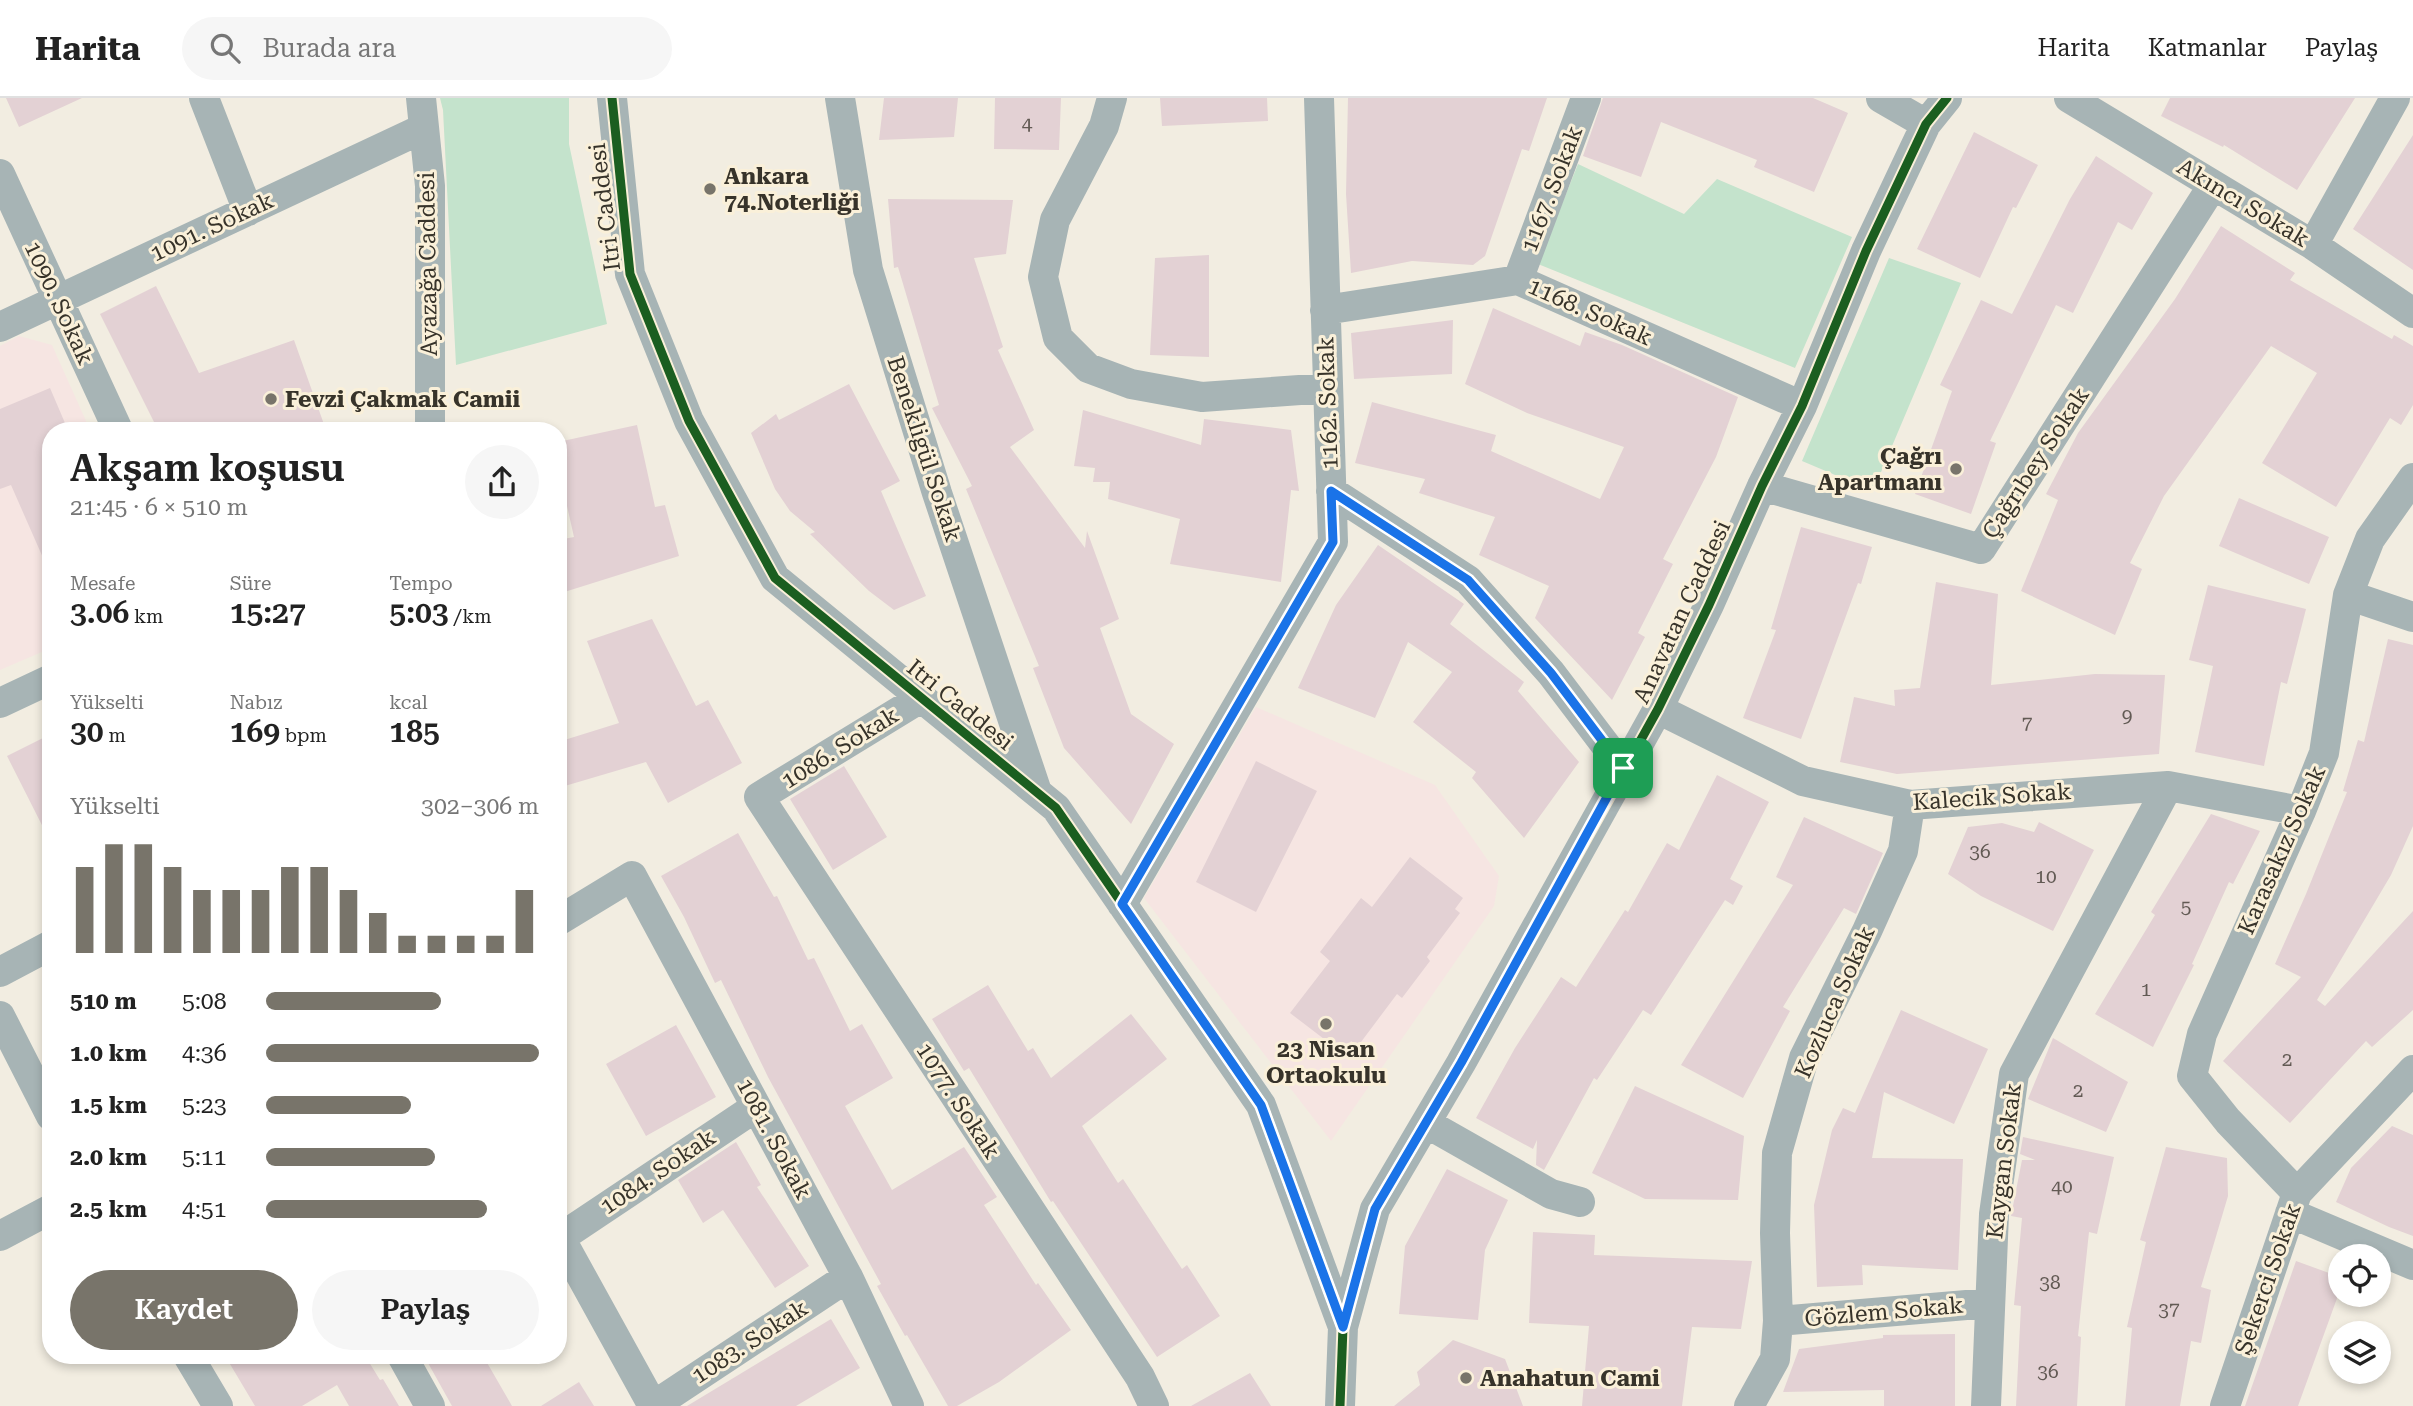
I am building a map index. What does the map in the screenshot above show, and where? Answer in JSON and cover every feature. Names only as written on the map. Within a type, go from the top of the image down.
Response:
[{"type":"street","points":[[204,98],[248,211]]},
{"type":"street","name":"Ayazağa Caddesi","points":[[421,98],[430,186],[430,422]]},
{"type":"street","name":"Itri Caddesi","points":[[612,98],[630,274],[689,421],[775,578],[1056,808],[1261,1105],[1343,1327]]},
{"type":"street","name":"Benekligül Sokak","points":[[840,98],[868,271],[937,493],[1037,793]]},
{"type":"street","points":[[1112,98],[1104,126],[1055,220],[1043,277],[1058,338],[1088,368],[1131,384],[1202,397],[1328,387]]},
{"type":"street","name":"1162. Sokak","points":[[1122,904],[1333,542],[1319,98]]},
{"type":"street","name":"1167. Sokak","points":[[1518,280],[1586,98]]},
{"type":"street","points":[[1881,98],[1926,124]]},
{"type":"street","name":"Anavatan Caddesi","points":[[1340,1406],[1343,1327],[1375,1209],[1658,709],[1802,406],[1866,251],[1926,124],[1947,98]]},
{"type":"street","name":"Akıncı Sokak","points":[[2069,98],[2110,108],[2213,185],[2313,245],[2413,313]]},
{"type":"street","points":[[2313,245],[2395,98]]},
{"type":"street","name":"1091. Sokak","points":[[0,327],[424,128]]},
{"type":"street","name":"1090. Sokak","points":[[0,174],[114,422]]},
{"type":"street","name":"Çağrıbey Sokak","points":[[1762,486],[1981,549],[2213,185]]},
{"type":"street","name":"1168. Sokak","points":[[1325,310],[1518,280],[1802,406]]},
{"type":"street","name":"Karasakız Sokak","points":[[2293,1203],[2192,1076],[2202,1034],[2301,811],[2324,752],[2348,595],[2370,539],[2413,478]]},
{"type":"street","points":[[1331,491],[1468,580],[1551,673],[1623,768]]},
{"type":"street","points":[[2348,595],[2413,617]]},
{"type":"street","points":[[0,703],[42,684]]},
{"type":"street","name":"1086. Sokak","points":[[759,797],[921,698]]},
{"type":"street","name":"Kalecik Sokak","points":[[1658,709],[1803,781],[1910,805],[2168,786],[2301,811]]},
{"type":"street","name":"Kaygan Sokak","points":[[1986,1406],[1994,1214],[2014,1074],[2168,786]]},
{"type":"street","name":"1077. Sokak","points":[[759,797],[1140,1377],[1154,1406]]},
{"type":"street","name":"Kozluca Sokak","points":[[1749,1406],[1775,1359],[1778,1321],[1775,1233],[1777,1153],[1804,1058],[1903,851],[1910,805]]},
{"type":"street","name":"1081. Sokak","points":[[567,916],[632,876],[848,1278],[909,1406]]},
{"type":"street","points":[[0,972],[42,949]]},
{"type":"street","points":[[0,1016],[42,1098]]},
{"type":"street","name":"Şekerci Sokak","points":[[2225,1406],[2293,1203],[2413,1070]]},
{"type":"street","name":"1084. Sokak","points":[[567,1231],[756,1107]]},
{"type":"street","points":[[1426,1123],[1551,1194],[1580,1202]]},
{"type":"street","points":[[2293,1203],[2413,1265]]},
{"type":"street","points":[[0,1236],[42,1214]]},
{"type":"street","points":[[567,1250],[653,1406]]},
{"type":"street","name":"1083. Sokak","points":[[653,1406],[848,1278]]},
{"type":"street","name":"Gözlem Sokak","points":[[1778,1321],[1990,1303]]},
{"type":"street","points":[[193,1364],[218,1406]]},
{"type":"street","points":[[407,1364],[430,1406]]},
{"type":"shaded area","points":[[19,336],[52,345],[86,422],[42,422],[42,652],[0,670],[0,346]]},
{"type":"shaded area","name":"23 Nisan Ortaokulu","points":[[1256,707],[1435,785],[1499,876],[1494,906],[1331,1141],[1144,898]]},
{"type":"green space","points":[[440,98],[569,98],[569,144],[607,324],[456,365],[443,110]]},
{"type":"green space","points":[[1578,164],[1684,214],[1717,179],[1852,237],[1795,368],[1538,264]]},
{"type":"green space","points":[[1889,258],[1961,283],[1873,491],[1802,461]]},
{"type":"building","points":[[6,98],[82,98],[19,127]]},
{"type":"building","points":[[884,98],[958,98],[954,137],[879,140]]},
{"type":"building","points":[[995,98],[1061,98],[1059,150],[994,149]]},
{"type":"building","points":[[1160,98],[1267,98],[1268,121],[1162,126]]},
{"type":"building","points":[[1348,98],[1547,98],[1529,151],[1522,149],[1485,256],[1473,265],[1412,261],[1351,273],[1346,194]]},
{"type":"building","points":[[1603,98],[1813,98],[1848,113],[1814,192],[1754,167],[1757,160],[1661,122],[1641,177],[1583,156]]},
{"type":"building","points":[[2170,98],[2355,98],[2297,190],[2224,145],[2223,147],[2161,116]]},
{"type":"building","points":[[1974,132],[2038,165],[2016,208],[2013,207],[1980,278],[1917,249]]},
{"type":"building","points":[[2413,135],[2413,270],[2353,229]]},
{"type":"building","points":[[2096,156],[2153,193],[2132,230],[2118,222],[2073,313],[2056,305],[1990,441],[1996,443],[1971,514],[1915,494],[1952,391],[1940,385],[1981,300],[2012,314],[2070,199]]},
{"type":"building","points":[[888,199],[1013,200],[1006,254],[974,258],[1003,347],[998,350],[1034,430],[1010,447],[1085,548],[1087,531],[1119,619],[1100,628],[1131,714],[1174,744],[1131,824],[1064,748],[1033,668],[1039,666],[966,489],[972,486],[932,408],[939,405],[898,267],[894,268]]},
{"type":"building","points":[[2221,226],[2295,273],[2290,280],[2392,339],[2394,335],[2413,346],[2413,405],[2401,425],[2390,418],[2336,507],[2262,463],[2317,373],[2271,346],[2164,496],[2130,563],[2142,569],[2115,635],[2021,591],[2058,500],[2046,494],[2078,433],[2175,299]]},
{"type":"building","points":[[1209,255],[1209,357],[1150,355],[1155,258]]},
{"type":"building","points":[[156,286],[199,373],[294,340],[323,422],[154,422],[100,314]]},
{"type":"building","points":[[1493,308],[1580,346],[1585,332],[1622,345],[1738,397],[1716,457],[1663,559],[1673,564],[1638,633],[1645,637],[1612,700],[1535,618],[1549,586],[1479,555],[1495,517],[1419,493],[1425,479],[1355,463],[1372,402],[1496,435],[1491,451],[1600,499],[1624,447],[1527,413],[1465,384]]},
{"type":"building","points":[[1453,320],[1452,374],[1354,379],[1351,333]]},
{"type":"building","points":[[849,384],[900,481],[881,491],[926,596],[894,610],[869,591],[810,534],[815,532],[790,511],[775,489],[751,433],[776,414],[779,420]]},
{"type":"building","points":[[50,388],[65,422],[42,422],[42,556],[11,485],[0,489],[0,409]]},
{"type":"building","points":[[1083,410],[1201,445],[1204,419],[1291,430],[1299,491],[1291,490],[1281,582],[1170,564],[1180,519],[1108,499],[1110,482],[1093,482],[1095,468],[1074,466]]},
{"type":"building","points":[[637,425],[655,507],[665,505],[679,556],[567,591],[567,538],[574,537],[567,506],[567,440]]},
{"type":"building","points":[[2239,498],[2329,537],[2309,584],[2219,546]]},
{"type":"building","points":[[1801,527],[1872,547],[1861,584],[1858,583],[1801,739],[1743,718],[1776,630],[1771,629]]},
{"type":"building","points":[[1378,545],[1464,604],[1450,624],[1524,682],[1518,691],[1579,762],[1524,838],[1472,778],[1476,772],[1413,722],[1452,672],[1408,642],[1375,718],[1298,688],[1336,605]]},
{"type":"building","points":[[1936,582],[1998,594],[1991,685],[2095,674],[2165,675],[2159,754],[1897,774],[1840,762],[1854,697],[1895,706],[1894,690],[1920,688]]},
{"type":"building","points":[[2208,585],[2306,609],[2287,684],[2281,682],[2264,766],[2195,752],[2213,666],[2189,660]]},
{"type":"building","points":[[652,619],[696,706],[708,700],[742,763],[668,803],[646,762],[567,785],[567,739],[619,723],[587,641]]},
{"type":"building","points":[[2388,639],[2413,645],[2413,826],[2391,875],[2317,1000],[2325,1006],[2413,911],[2413,1010],[2372,1047],[2366,1041],[2290,1123],[2223,1061],[2301,977],[2275,964],[2347,792],[2343,791],[2358,740],[2364,742]]},
{"type":"building","points":[[42,738],[42,825],[7,756]]},
{"type":"building","points":[[1256,761],[1317,791],[1256,912],[1196,882]]},
{"type":"building","points":[[844,766],[887,837],[833,870],[790,799]]},
{"type":"building","points":[[1717,775],[1769,802],[1730,879],[1743,886],[1733,905],[1725,900],[1651,1015],[1643,1010],[1597,1080],[1594,1078],[1544,1170],[1536,1165],[1537,1140],[1533,1149],[1476,1118],[1515,1048],[1561,977],[1576,987],[1625,910],[1628,912],[1667,843],[1679,850]]},
{"type":"building","points":[[2211,814],[2260,831],[2233,884],[2229,882],[2192,964],[2194,965],[2153,1047],[2095,1014],[2155,915],[2151,912]]},
{"type":"building","points":[[1804,817],[1883,853],[1856,914],[1844,908],[1783,1007],[1790,1011],[1743,1098],[1681,1065],[1793,885],[1776,877]]},
{"type":"building","points":[[2039,822],[2094,850],[2053,931],[1981,896],[1948,874],[1968,827],[2002,823],[2034,832]]},
{"type":"building","points":[[738,833],[774,897],[777,896],[808,960],[814,958],[850,1031],[862,1024],[893,1078],[845,1106],[892,1190],[964,1147],[997,1197],[984,1205],[1036,1285],[1038,1283],[1071,1330],[999,1382],[957,1406],[948,1406],[877,1286],[881,1284],[768,1077],[721,980],[715,983],[661,876]]},
{"type":"building","points":[[1410,857],[1463,898],[1455,909],[1460,913],[1427,957],[1430,961],[1402,998],[1397,994],[1358,1046],[1351,1041],[1345,1055],[1290,1013],[1330,961],[1320,952],[1361,898],[1372,907]]},
{"type":"building","points":[[988,985],[1028,1051],[1033,1048],[1051,1078],[1131,1014],[1167,1059],[1082,1126],[1118,1183],[1123,1179],[1182,1269],[1187,1265],[1220,1316],[1157,1357],[1053,1201],[1051,1202],[969,1068],[964,1071],[932,1019]]},
{"type":"building","points":[[1901,1010],[1988,1049],[1954,1124],[1884,1092],[1872,1158],[1963,1159],[1958,1270],[1862,1265],[1863,1285],[1817,1287],[1814,1205],[1832,1130],[1843,1108],[1855,1113]]},
{"type":"building","points":[[676,1025],[716,1097],[646,1136],[606,1064]]},
{"type":"building","points":[[2053,1038],[2128,1082],[2106,1132],[2028,1099]]},
{"type":"building","points":[[1635,1086],[1744,1136],[1738,1200],[1645,1199],[1592,1173]]},
{"type":"building","points":[[2392,1126],[2413,1135],[2413,1236],[2336,1202],[2351,1168]]},
{"type":"building","points":[[2023,1137],[2114,1157],[2097,1234],[2089,1232],[2078,1336],[2081,1337],[2077,1406],[2016,1406],[2021,1306],[2014,1305],[2022,1218],[2011,1216],[2022,1160],[2035,1160],[2020,1154]]},
{"type":"building","points":[[736,1142],[761,1185],[757,1187],[809,1266],[775,1288],[723,1210],[703,1223],[678,1180]]},
{"type":"building","points":[[2166,1147],[2227,1158],[2228,1196],[2201,1287],[2211,1290],[2201,1343],[2191,1341],[2180,1406],[2125,1406],[2132,1328],[2127,1327],[2146,1242],[2140,1240]]},
{"type":"building","points":[[1447,1169],[1508,1200],[1485,1250],[1478,1320],[1399,1314],[1405,1246]]},
{"type":"building","points":[[1533,1232],[1595,1235],[1594,1255],[1752,1261],[1741,1329],[1692,1327],[1682,1406],[1582,1406],[1589,1326],[1529,1323]]},
{"type":"building","points":[[2296,1261],[2328,1273],[2328,1307],[2334,1307],[2298,1406],[2245,1406]]},
{"type":"building","points":[[831,1319],[860,1368],[796,1406],[687,1406]]},
{"type":"building","points":[[1955,1334],[1955,1406],[1884,1406],[1884,1390],[1783,1392],[1799,1349],[1883,1338],[1883,1335]]},
{"type":"building","name":"Anahatun Cami","points":[[1453,1340],[1505,1359],[1523,1406],[1394,1406],[1420,1385],[1417,1372]]},
{"type":"building","points":[[230,1364],[370,1364],[399,1406],[349,1406],[337,1385],[302,1406],[255,1406]]},
{"type":"building","points":[[429,1364],[488,1364],[512,1406],[452,1406]]},
{"type":"building","points":[[1250,1373],[1271,1406],[1191,1406]]},
{"type":"building","points":[[579,1382],[594,1406],[541,1406]]},
{"type":"cycle path","points":[[612,98],[630,274],[689,421],[775,578],[1056,808],[1261,1105],[1343,1327]]},
{"type":"cycle path","points":[[1340,1406],[1343,1327],[1375,1209],[1461,1063],[1658,709],[1802,406],[1866,251],[1926,124],[1947,98]]},
{"type":"place","name":"Ankara 74.Noterliği","points":[[710,189]]},
{"type":"place","name":"Fevzi Çakmak Camii","points":[[271,399]]},
{"type":"place","name":"Çağrı Apartmanı","points":[[1956,469]]},
{"type":"place","name":"23 Nisan Ortaokulu","points":[[1326,1024]]},
{"type":"place","name":"Anahatun Cami","points":[[1466,1378]]},
{"type":"route","points":[[1331,491],[1468,580],[1551,673],[1623,768],[1461,1063],[1375,1209],[1343,1327],[1261,1105],[1122,904],[1333,542],[1331,491]]}]
